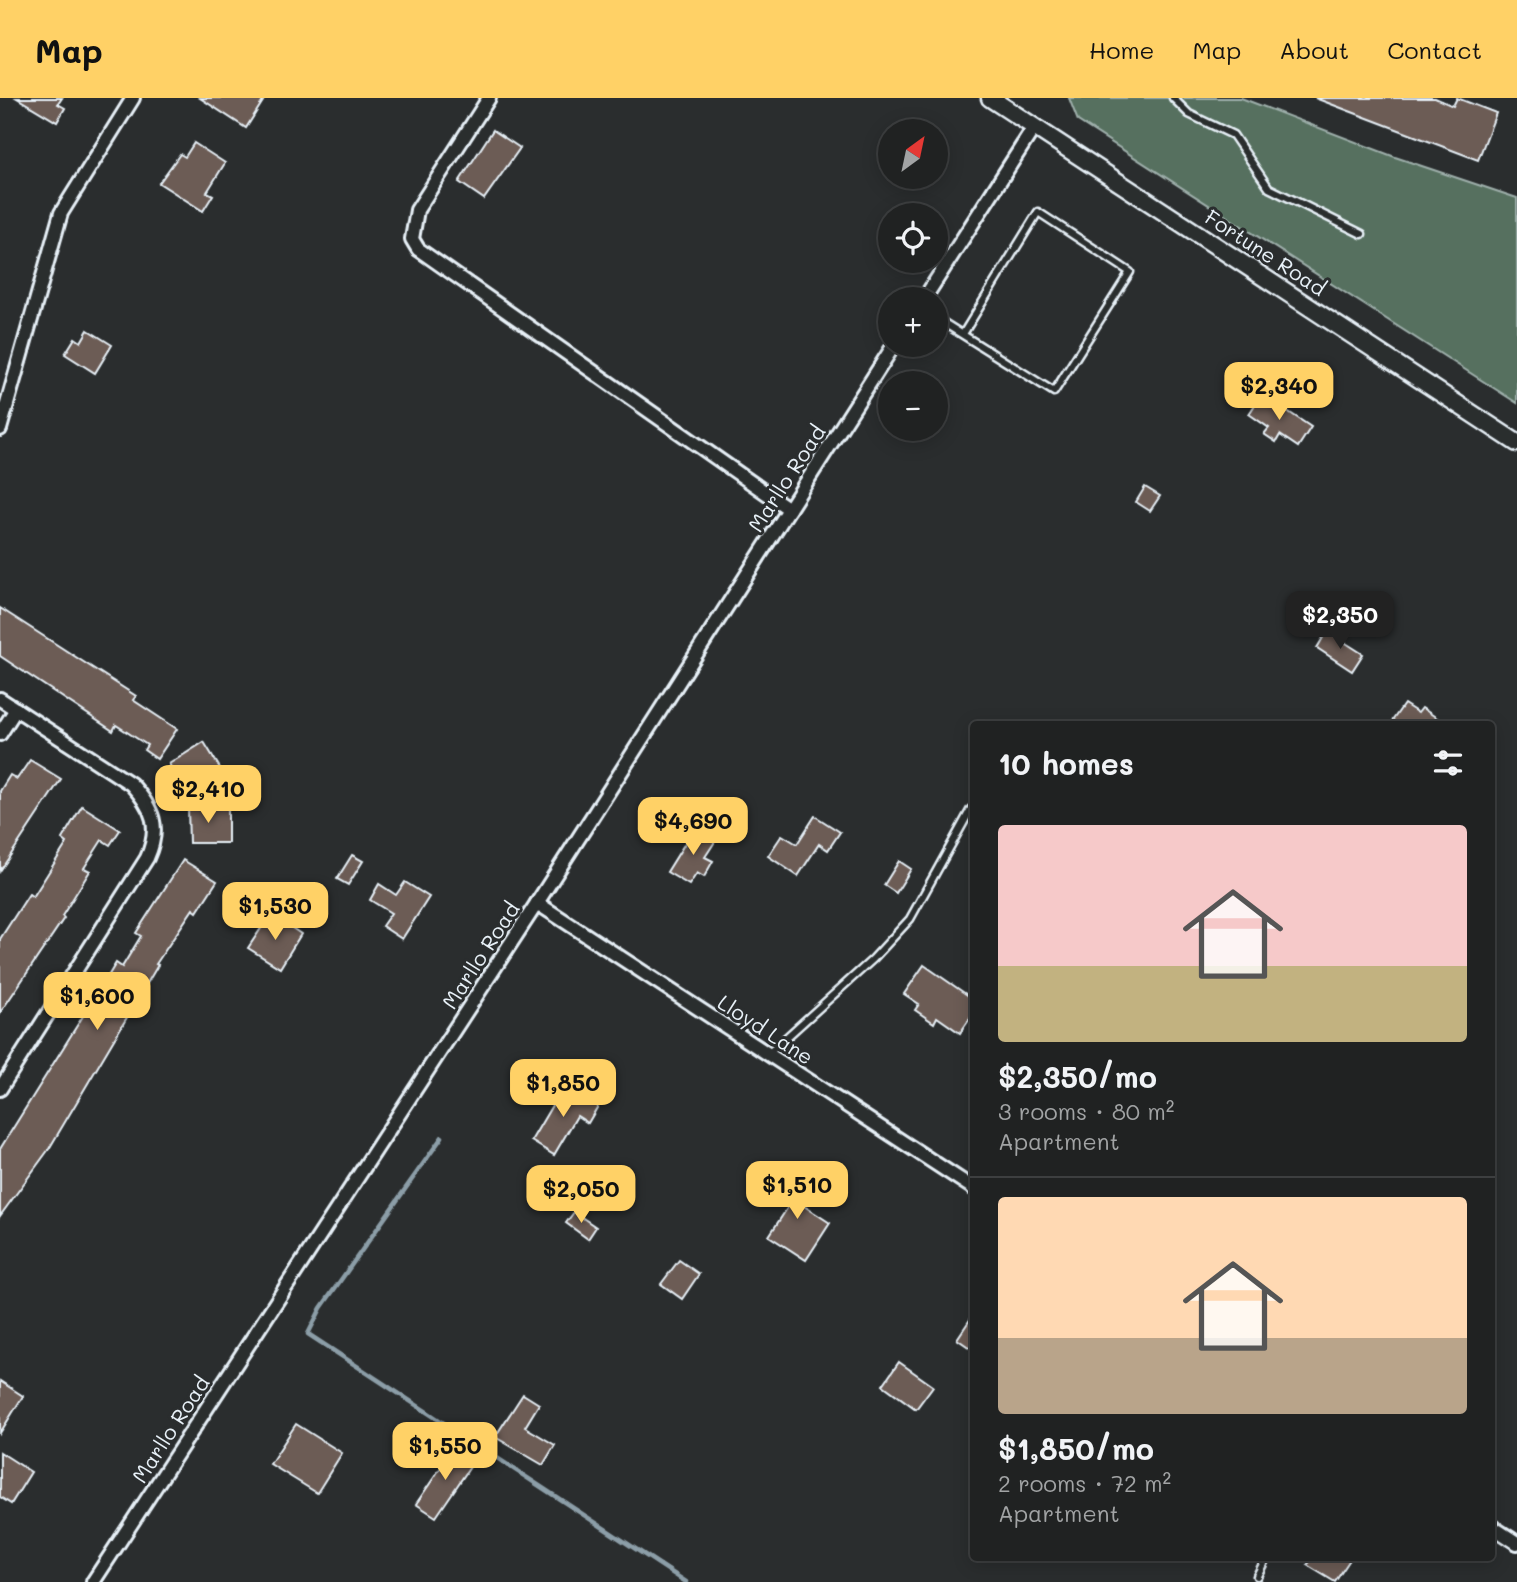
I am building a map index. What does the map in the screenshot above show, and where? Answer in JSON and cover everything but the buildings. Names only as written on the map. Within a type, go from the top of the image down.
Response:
[{"type":"street","points":[[0,429],[61,214],[133,98]]},
{"type":"street","points":[[489,98],[417,210],[412,239],[418,249],[789,509]]},
{"type":"street","name":"Fortune Road","points":[[990,98],[1517,443]]},
{"type":"street","points":[[931,287],[1035,126]]},
{"type":"street","name":"Marllo Road","points":[[93,1582],[537,903],[886,357]]},
{"type":"street","points":[[0,699],[131,784],[146,800],[156,826],[154,843],[147,858],[0,1089]]},
{"type":"street","points":[[0,734],[16,709]]},
{"type":"street","name":"Lloyd Lane","points":[[537,903],[970,1186]]},
{"type":"street","points":[[1495,1529],[1517,1543]]},
{"type":"lane","points":[[1173,98],[1189,114],[1233,135],[1269,188],[1362,234]]},
{"type":"lane","points":[[948,325],[962,334],[1054,392],[1130,272],[1038,212],[962,334]]},
{"type":"lane","points":[[768,1054],[873,958],[911,919],[970,811]]},
{"type":"lane","points":[[1257,1576],[1264,1561]]},
{"type":"green space","points":[[1069,98],[1241,98],[1395,157],[1517,198],[1517,403],[1078,121]]},
{"type":"waterway","points":[[442,1137],[321,1308],[308,1334],[686,1582]]}]
